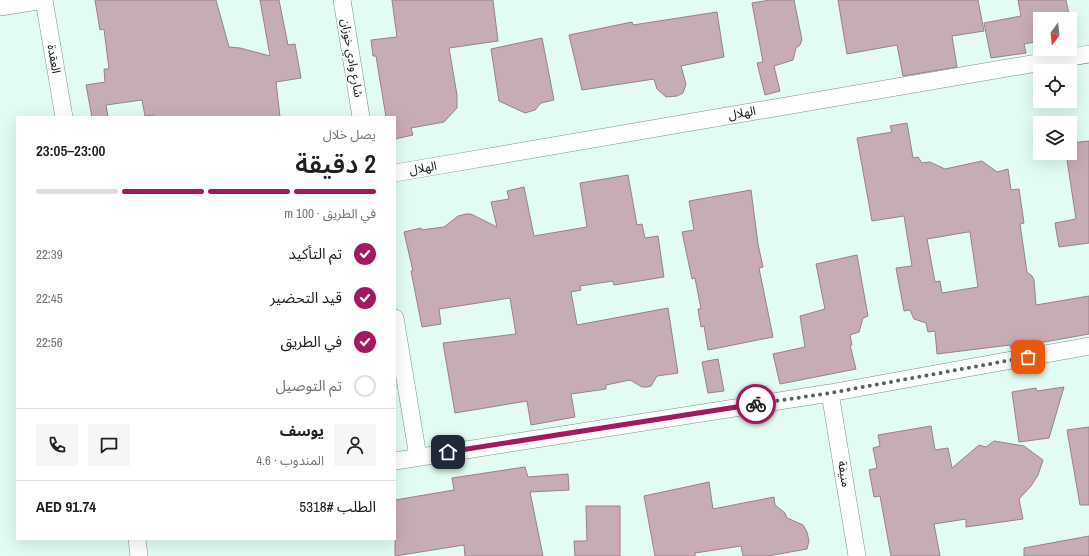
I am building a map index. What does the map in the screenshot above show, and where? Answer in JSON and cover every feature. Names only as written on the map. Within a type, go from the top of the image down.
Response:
[{"type":"street","points":[[0,6],[44,0]]},
{"type":"street","name":"العقدة","points":[[44,0],[64,116]]},
{"type":"street","name":"شارع وادي خوزان","points":[[342,0],[362,116]]},
{"type":"street","name":"الهلال","points":[[396,173],[1089,54]]},
{"type":"street","points":[[396,324],[418,457]]},
{"type":"street","points":[[396,461],[830,393],[1089,346]]},
{"type":"street","name":"منيفة","points":[[830,393],[857,556]]},
{"type":"street","points":[[137,540],[139,556]]},
{"type":"building","points":[[95,0],[216,0],[229,47],[240,48],[270,56],[260,0],[279,0],[288,45],[295,44],[301,78],[276,82],[280,116],[145,116],[142,100],[106,105],[108,116],[92,116],[86,85],[105,82],[104,69],[109,69],[104,29],[100,30]]},
{"type":"building","points":[[392,0],[493,0],[498,41],[449,48],[457,95],[457,108],[444,122],[411,128],[413,135],[396,139],[396,116],[386,116],[376,56],[373,56],[371,40],[397,37]]},
{"type":"building","points":[[770,0],[794,0],[802,40],[800,45],[796,48],[793,60],[774,66],[780,91],[765,95],[757,63],[763,62],[752,3]]},
{"type":"building","points":[[838,0],[978,0],[984,31],[952,36],[957,67],[903,76],[897,45],[847,54]]},
{"type":"building","points":[[1018,0],[1066,0],[1069,12],[1033,12],[1033,42],[1024,44],[1026,53],[991,58],[984,23],[1021,16]]},
{"type":"building","points":[[717,12],[724,57],[681,66],[686,84],[683,93],[677,96],[666,97],[657,89],[654,79],[582,90],[569,35],[632,22],[633,25]]},
{"type":"building","points":[[542,38],[554,100],[541,103],[535,110],[525,113],[499,101],[491,49]]},
{"type":"building","points":[[907,123],[913,158],[918,157],[922,163],[930,162],[945,169],[982,161],[997,172],[1008,169],[1011,190],[1019,189],[1024,223],[1020,224],[1027,272],[1034,280],[1036,305],[1089,296],[1089,334],[1011,348],[1010,345],[937,354],[935,331],[928,332],[926,323],[914,319],[910,310],[904,311],[896,268],[912,266],[904,216],[872,221],[857,138],[892,132],[890,126]],"holes":[[[970,232],[978,287],[942,293],[940,281],[935,282],[927,239]]]},
{"type":"building","points":[[1089,141],[1089,243],[1059,247],[1055,223],[1076,219],[1067,160],[1077,160],[1077,142]]},
{"type":"building","points":[[628,175],[637,225],[642,224],[645,238],[658,236],[664,277],[614,285],[613,281],[580,286],[581,290],[571,292],[577,325],[668,308],[678,373],[657,376],[651,386],[647,387],[642,387],[630,380],[606,385],[606,389],[571,394],[575,417],[531,425],[527,401],[455,413],[443,343],[516,334],[510,298],[439,309],[441,324],[422,327],[411,271],[413,271],[404,232],[421,228],[421,230],[444,227],[458,216],[466,214],[471,214],[497,227],[491,202],[509,199],[507,191],[524,187],[534,236],[587,227],[580,183]]},
{"type":"building","points":[[751,190],[758,244],[763,267],[759,268],[773,337],[708,350],[704,326],[701,327],[698,309],[701,309],[695,278],[692,279],[682,232],[694,230],[689,201]]},
{"type":"building","points":[[857,255],[868,316],[863,318],[859,332],[850,335],[852,345],[850,345],[856,369],[780,384],[773,354],[805,347],[800,316],[825,309],[816,264]]},
{"type":"building","points":[[718,359],[724,391],[708,393],[702,362]]},
{"type":"building","points":[[1064,387],[1049,438],[1019,442],[1012,392],[1036,388],[1037,391]]},
{"type":"building","points":[[931,426],[935,450],[948,448],[952,468],[979,445],[986,447],[994,441],[1024,446],[1043,460],[1038,475],[1031,486],[1019,499],[1023,519],[966,527],[966,519],[934,524],[940,556],[891,556],[880,496],[874,497],[869,470],[877,468],[873,448],[880,446],[878,435]]},
{"type":"building","points":[[1089,427],[1089,505],[1080,505],[1067,430]]},
{"type":"building","points":[[525,467],[528,477],[568,474],[569,490],[530,492],[543,556],[465,556],[464,545],[395,556],[396,500],[454,490],[452,478]]},
{"type":"building","points":[[709,482],[713,509],[774,497],[775,505],[785,513],[787,518],[803,525],[807,532],[809,541],[807,549],[768,556],[743,556],[741,546],[695,553],[695,556],[655,556],[644,496]]},
{"type":"building","points":[[586,506],[620,506],[620,556],[575,556],[574,541],[587,541]]},
{"type":"building","points":[[1089,536],[1089,556],[1024,556],[1024,548]]},
{"type":"way so far","points":[[756,404],[830,393],[1028,357]]},
{"type":"route","points":[[448,452],[756,404]]}]
